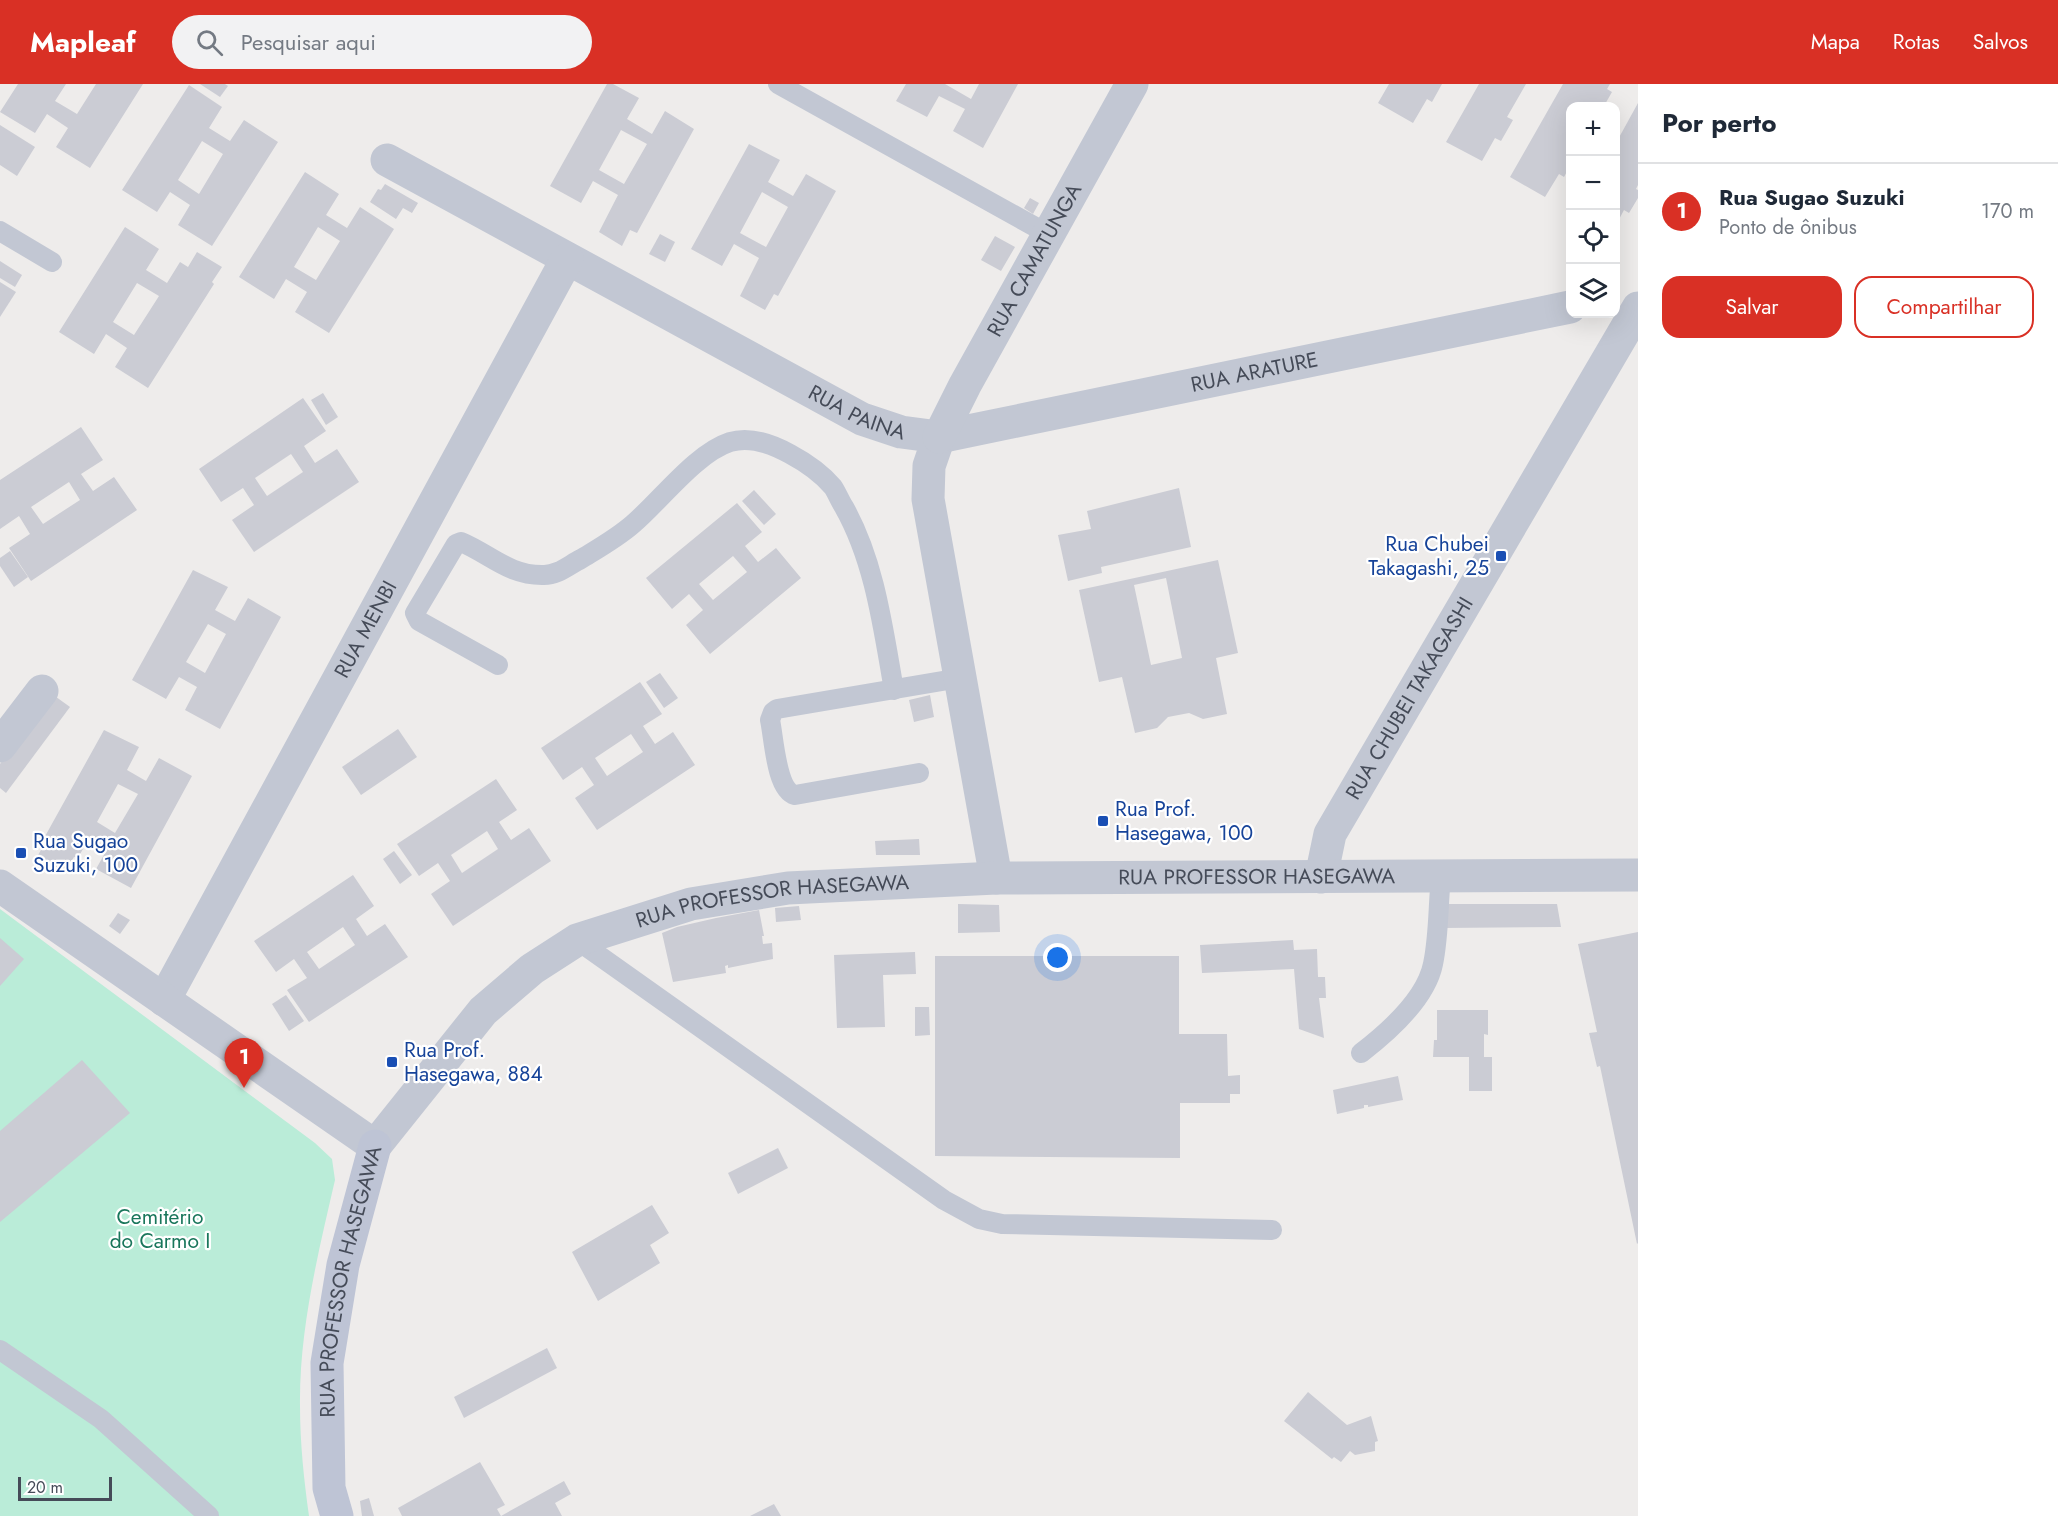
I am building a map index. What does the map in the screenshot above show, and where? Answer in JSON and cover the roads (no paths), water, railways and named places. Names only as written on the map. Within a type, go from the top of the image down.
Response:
[{"type":"main road","name":"RUA PROFESSOR HASEGAWA","points":[[337,1516],[329,1488],[327,1363],[343,1265],[375,1146]]},
{"type":"street","name":"RUA CAMATUNGA","points":[[939,437],[965,385],[1132,84]]},
{"type":"street","name":"RUA PAINA","points":[[387,160],[862,419],[901,432],[939,437]]},
{"type":"street","name":"RUA MENBI","points":[[165,1000],[567,259]]},
{"type":"street","points":[[1620,297],[1638,293]]},
{"type":"street","name":"RUA ARATURE","points":[[939,437],[1566,308]]},
{"type":"street","name":"RUA CHUBEI TAKAGASHI","points":[[1321,877],[1330,834],[1638,308]]},
{"type":"street","points":[[939,437],[929,466],[928,499],[996,878]]},
{"type":"street","points":[[0,746],[42,691]]},
{"type":"street","name":"RUA PROFESSOR HASEGAWA","points":[[375,1146],[483,1011],[532,969],[577,940],[691,904],[788,888],[996,878],[1638,875]]},
{"type":"street","points":[[0,886],[375,1146]]},
{"type":"lane","points":[[778,84],[1048,234]]},
{"type":"lane","points":[[0,231],[52,262]]},
{"type":"lane","points":[[498,665],[419,621],[416,617],[415,613],[456,544],[461,542],[497,564],[524,573],[544,575],[556,573],[605,545],[632,525],[688,470],[716,448],[731,442],[750,440],[774,446],[804,462],[833,487],[856,529],[866,560],[882,621],[894,690]]},
{"type":"lane","points":[[919,772],[795,795],[789,793],[782,784],[770,720],[773,712],[777,709],[960,678]]},
{"type":"lane","points":[[1361,1053],[1381,1038],[1405,1013],[1424,986],[1433,966],[1441,876]]},
{"type":"lane","points":[[577,940],[944,1200],[979,1219],[1002,1224],[1272,1230]]},
{"type":"lane","points":[[0,1350],[101,1419],[209,1516]]},
{"type":"place","name":"Rua Chubei Takagashi, 25","points":[[1501,556]]},
{"type":"place","name":"Rua Prof. Hasegawa, 100","points":[[1103,821]]},
{"type":"place","name":"Rua Sugao Suzuki, 100","points":[[21,853]]},
{"type":"place","name":"Rua Prof. Hasegawa, 884","points":[[392,1062]]},
{"type":"place","name":"Rua Sugao Suzuki","points":[[244,1088]]},
{"type":"park label","name":"Cemitério do Carmo I","points":[[160,1229]]}]
